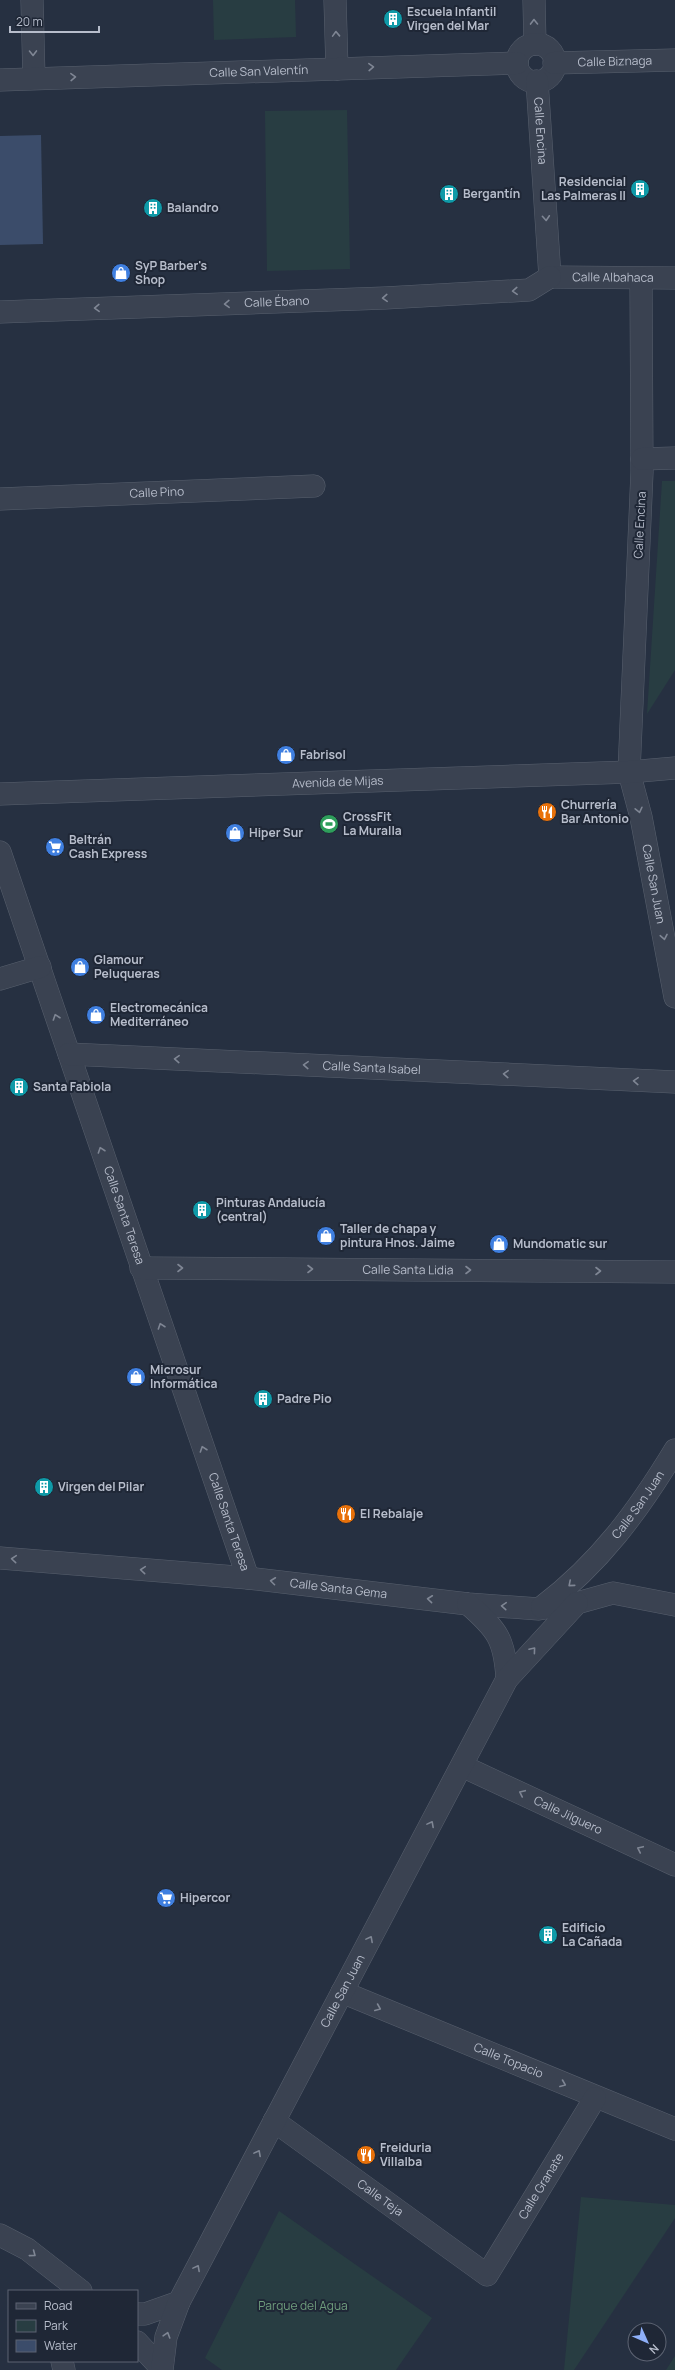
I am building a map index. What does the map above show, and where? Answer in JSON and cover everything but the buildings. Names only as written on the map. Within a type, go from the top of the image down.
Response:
[{"type":"street","points":[[32,0],[34,78]]},
{"type":"street","points":[[335,0],[337,68]]},
{"type":"street","points":[[534,0],[535,44]]},
{"type":"street","points":[[535,44],[541,45],[551,52],[554,63],[551,74],[537,82],[531,81],[520,74],[517,63],[520,52],[535,44]]},
{"type":"street","name":"Calle Biznaga","points":[[554,63],[675,60]]},
{"type":"street","name":"Calle San Valentín","points":[[0,80],[517,63]]},
{"type":"street","name":"Calle Encina","points":[[537,82],[550,277]]},
{"type":"street","name":"Calle Albahaca","points":[[550,277],[641,279],[675,278]]},
{"type":"street","name":"Calle Ébano","points":[[0,312],[385,298],[529,290],[550,277]]},
{"type":"street","name":"Calle Encina","points":[[629,772],[642,459],[641,279]]},
{"type":"street","points":[[642,459],[675,458]]},
{"type":"street","name":"Calle Pino","points":[[0,499],[314,486]]},
{"type":"street","name":"Avenida de Mijas","points":[[0,794],[629,772],[675,768]]},
{"type":"street","name":"Calle San Juan","points":[[629,772],[641,817],[675,997]]},
{"type":"street","name":"Calle Santa Teresa","points":[[0,852],[248,1578]]},
{"type":"street","points":[[0,979],[40,967]]},
{"type":"street","name":"Calle Santa Isabel","points":[[69,1054],[675,1082]]},
{"type":"street","name":"Calle Santa Lidia","points":[[141,1268],[675,1272]]},
{"type":"street","name":"Calle San Juan","points":[[539,1608],[570,1586],[599,1557],[659,1476],[675,1450]]},
{"type":"street","points":[[599,1557],[600,1580],[605,1587],[613,1593]]},
{"type":"street","name":"Calle Santa Gema","points":[[0,1558],[248,1578],[468,1604],[539,1608],[577,1603],[613,1593],[675,1605]]},
{"type":"street","name":"Calle San Juan","points":[[161,2369],[166,2337],[179,2302],[507,1679],[577,1603]]},
{"type":"street","points":[[468,1604],[491,1623],[500,1640],[506,1658],[507,1679]]},
{"type":"street","name":"Calle Jilguero","points":[[462,1766],[675,1865]]},
{"type":"street","name":"Calle Topacio","points":[[342,1992],[595,2098],[675,2129]]},
{"type":"street","name":"Calle Granate","points":[[486,2275],[595,2098]]},
{"type":"street","name":"Calle Teja","points":[[274,2120],[486,2275]]},
{"type":"street","points":[[0,2235],[27,2249],[69,2289]]},
{"type":"street","points":[[138,2314],[145,2314],[179,2302]]},
{"type":"street","points":[[138,2343],[161,2369]]},
{"type":"green space","points":[[213,0],[295,0],[296,37],[214,40]]},
{"type":"green space","points":[[347,110],[350,269],[267,271],[265,111]]},
{"type":"green space","points":[[662,481],[675,481],[675,670],[647,714]]},
{"type":"green space","points":[[581,2197],[675,2205],[675,2218],[574,2370],[564,2370]]},
{"type":"green space","name":"Parque del Agua","points":[[279,2211],[432,2318],[396,2370],[222,2370],[205,2358]]},
{"type":"green space","points":[[675,2356],[675,2370],[666,2370]]},
{"type":"water","points":[[41,135],[43,244],[0,245],[0,136]]},
{"type":"place","name":"Escuela Infantil Virgen del Mar","points":[[393,19]]},
{"type":"place","name":"Residencial Las Palmeras II","points":[[640,189]]},
{"type":"place","name":"Bergantín","points":[[449,194]]},
{"type":"place","name":"Balandro","points":[[153,208]]},
{"type":"place","name":"SyP Barber's Shop","points":[[121,273]]},
{"type":"place","name":"Fabrisol","points":[[286,755]]},
{"type":"place","name":"Churrería Bar Antonio","points":[[547,812]]},
{"type":"place","name":"CrossFit La Muralla","points":[[329,824]]},
{"type":"place","name":"Hiper Sur","points":[[235,833]]},
{"type":"place","name":"Beltrán Cash Express","points":[[55,847]]},
{"type":"place","name":"Glamour Peluqueras","points":[[80,967]]},
{"type":"place","name":"Electromecánica Mediterráneo","points":[[96,1015]]},
{"type":"place","name":"Santa Fabiola","points":[[19,1087]]},
{"type":"place","name":"Pinturas Andalucía (central)","points":[[202,1210]]},
{"type":"place","name":"Taller de chapa y pintura Hnos. Jaime","points":[[326,1236]]},
{"type":"place","name":"Mundomatic sur","points":[[499,1244]]},
{"type":"place","name":"Microsur Informática","points":[[136,1377]]},
{"type":"place","name":"Padre Pio","points":[[263,1399]]},
{"type":"place","name":"Virgen del Pilar","points":[[44,1487]]},
{"type":"place","name":"El Rebalaje","points":[[346,1514]]},
{"type":"place","name":"Hipercor","points":[[166,1898]]},
{"type":"place","name":"Edificio La Cañada","points":[[548,1935]]},
{"type":"place","name":"Freiduria Villalba","points":[[366,2155]]}]
